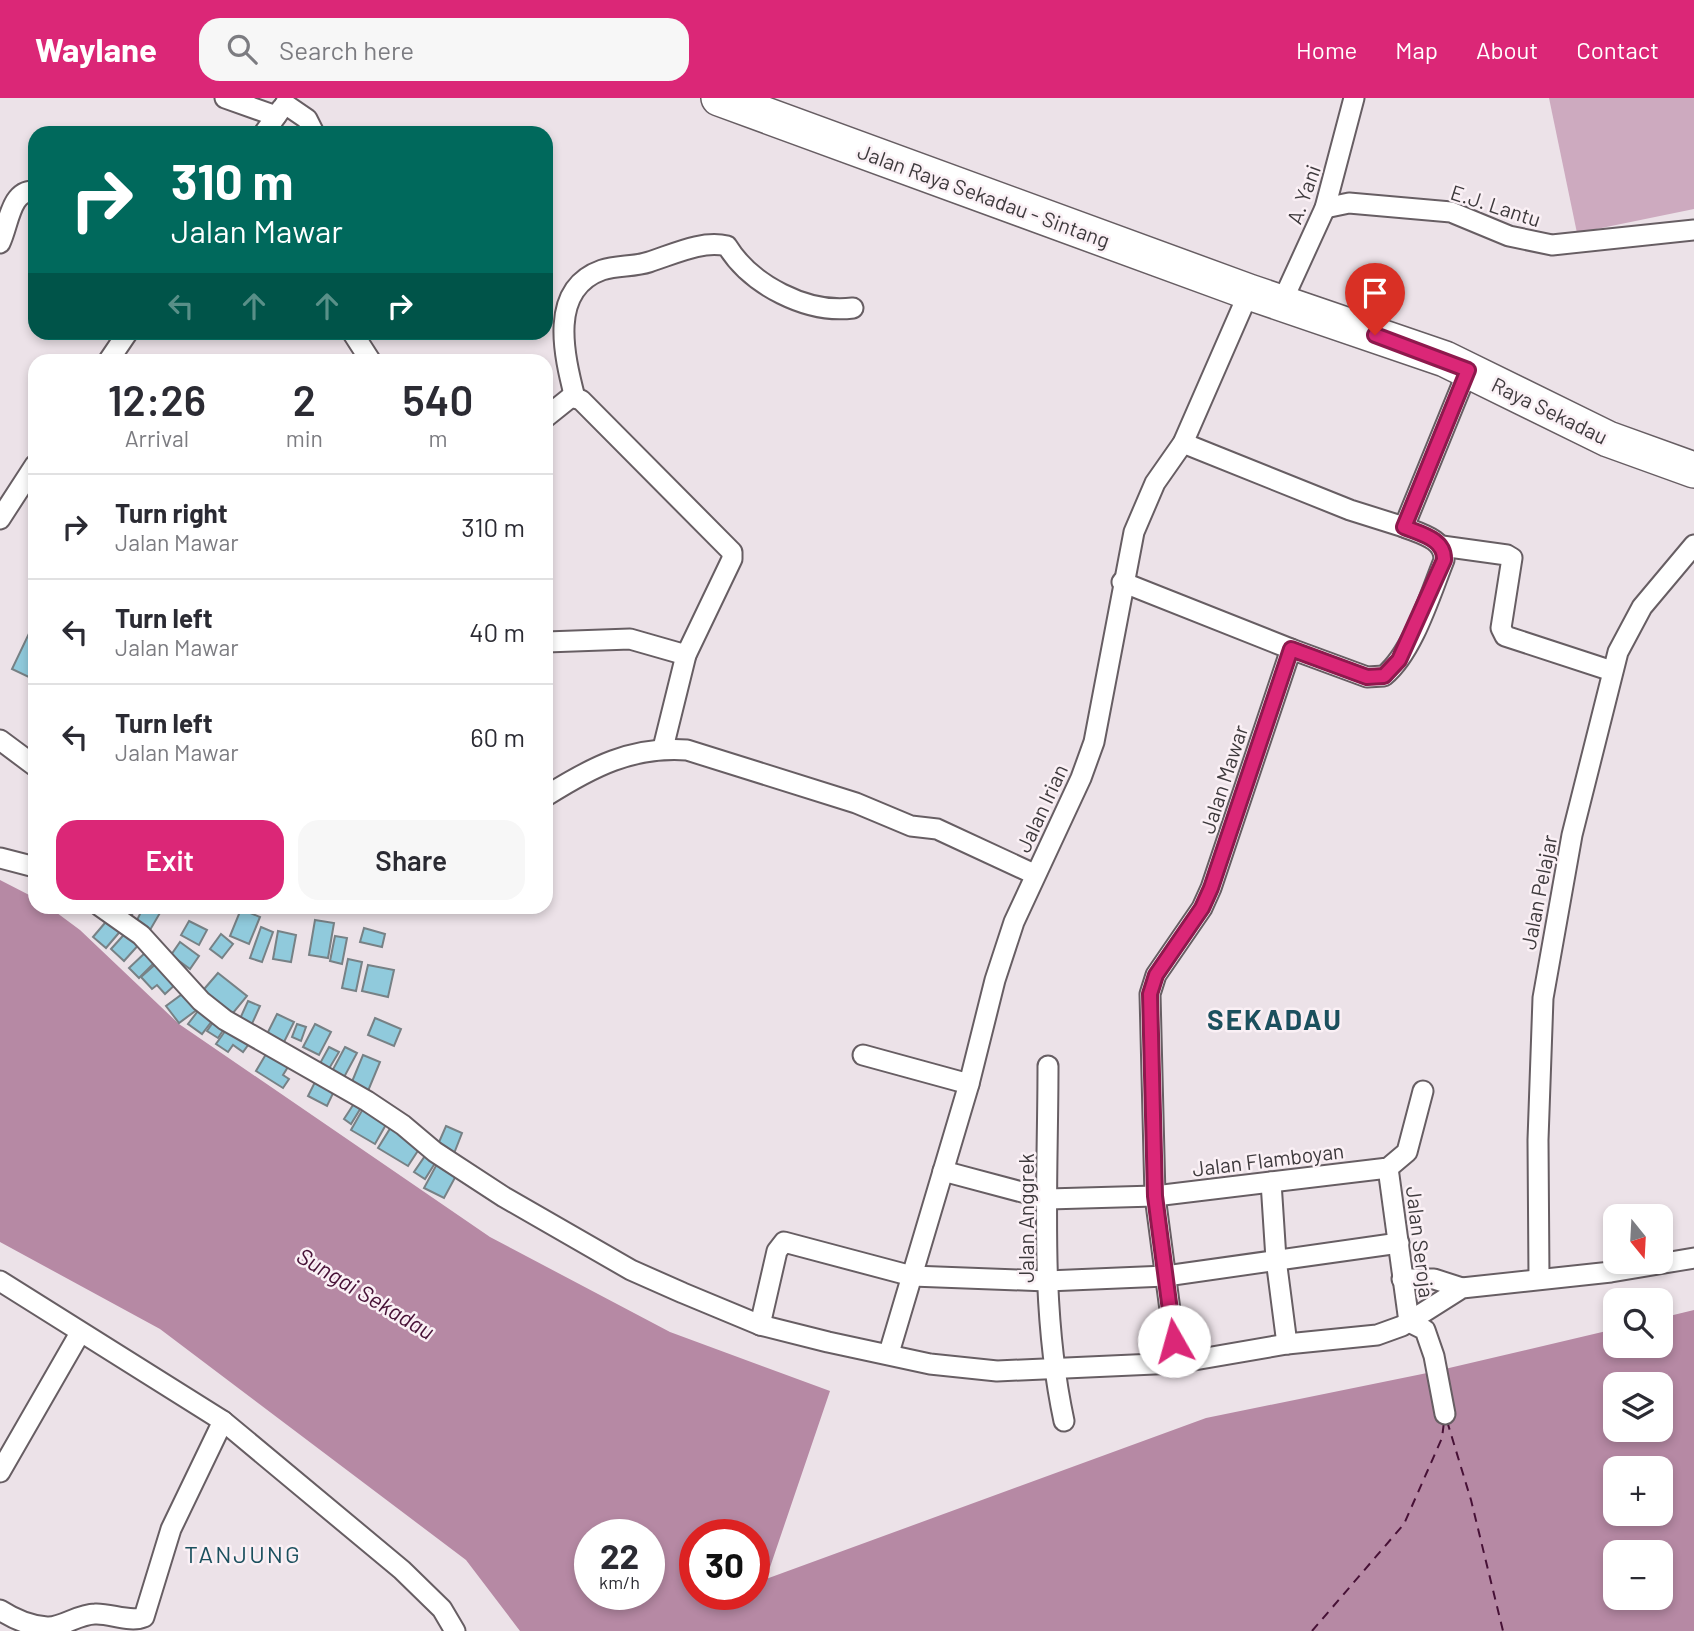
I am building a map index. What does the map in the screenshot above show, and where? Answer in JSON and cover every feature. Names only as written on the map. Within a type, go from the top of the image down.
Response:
[{"type":"highway","name":"Jalan Raya Sekadau - Sintang","points":[[719,98],[1249,292]]},
{"type":"highway","name":"Raya Sekadau","points":[[1249,292],[1445,359],[1608,439],[1694,470]]},
{"type":"highway","points":[[1608,439],[1694,495]]},
{"type":"street","points":[[225,98],[283,106],[307,119],[310,126]]},
{"type":"street","name":"A. Yani","points":[[1282,302],[1325,208],[1354,98]]},
{"type":"street","points":[[269,126],[283,106]]},
{"type":"street","points":[[0,243],[18,196],[28,190]]},
{"type":"street","name":"E.J. Lantu","points":[[1325,208],[1349,203],[1451,212],[1509,236],[1552,245],[1694,230]]},
{"type":"street","points":[[575,398],[565,360],[565,309],[575,285],[602,270],[643,264],[713,243],[727,246],[739,265],[759,283],[806,302],[839,310],[853,308]]},
{"type":"street","name":"Jalan Irian","points":[[889,1353],[969,1084],[995,980],[1034,874],[1081,778],[1094,742],[1128,552],[1143,507],[1183,443],[1249,292]]},
{"type":"street","points":[[1404,527],[1468,370]]},
{"type":"street","points":[[553,411],[565,401],[575,398],[581,400],[732,552],[732,559],[686,655],[663,748]]},
{"type":"street","points":[[1183,443],[1350,510],[1404,527],[1442,546],[1507,555],[1512,558],[1500,628],[1505,636],[1612,671]]},
{"type":"street","points":[[0,519],[28,476]]},
{"type":"street","name":"Jalan Pelajar","points":[[1539,1278],[1538,1127],[1543,998],[1572,835],[1612,671],[1637,615],[1694,545]]},
{"type":"street","points":[[1122,582],[1367,677],[1384,676],[1399,660],[1425,608],[1444,560],[1442,546]]},
{"type":"street","points":[[553,642],[630,639],[686,655]]},
{"type":"street","name":"Jalan Mawar","points":[[1177,1363],[1155,1196],[1149,1027],[1152,982],[1202,908],[1211,888],[1291,649]]},
{"type":"street","points":[[0,740],[28,761]]},
{"type":"street","points":[[553,792],[614,758],[663,748],[687,750],[734,762],[856,803],[911,826],[937,829],[1034,874]]},
{"type":"street","points":[[0,858],[28,865]]},
{"type":"street","points":[[111,914],[141,935],[201,1001],[225,1020],[367,1101],[465,1172],[631,1270],[760,1325],[930,1364],[997,1371],[1053,1370],[1177,1363],[1287,1344],[1377,1335],[1409,1322],[1462,1287]]},
{"type":"street","points":[[863,1055],[969,1084]]},
{"type":"street","name":"Jalan Anggrek","points":[[1048,1066],[1047,1281],[1053,1370],[1064,1421]]},
{"type":"street","points":[[1388,1168],[1407,1152],[1423,1091]]},
{"type":"street","name":"Jalan Flamboyan","points":[[943,1171],[1048,1199],[1155,1196],[1388,1168]]},
{"type":"street","name":"Jalan Seroja","points":[[1388,1168],[1409,1322]]},
{"type":"street","points":[[1270,1182],[1287,1344]]},
{"type":"street","points":[[760,1325],[777,1251],[784,1242],[912,1276],[1047,1281],[1166,1276],[1399,1243]]},
{"type":"street","points":[[1402,1279],[1434,1279],[1462,1287],[1611,1272],[1694,1258]]},
{"type":"street","points":[[0,1281],[223,1420],[402,1570],[442,1609],[455,1631]]},
{"type":"street","points":[[1409,1322],[1424,1330],[1434,1356],[1445,1414]]},
{"type":"street","points":[[0,1472],[80,1333]]},
{"type":"street","points":[[0,1609],[28,1624],[50,1629],[85,1615],[112,1615],[136,1620],[144,1617],[171,1529],[223,1420]]},
{"type":"shaded area","points":[[1549,98],[1694,98],[1694,209],[1577,233]]},
{"type":"water","name":"Sungai Sekadau","points":[[0,880],[28,894],[28,914],[58,914],[80,930],[179,1024],[490,1237],[670,1332],[830,1391],[770,1567],[770,1519],[679,1519],[679,1610],[770,1610],[770,1578],[1206,1418],[1432,1372],[1603,1332],[1603,1358],[1673,1358],[1673,1315],[1694,1310],[1694,1631],[520,1631],[466,1560],[160,1329],[0,1242]]},
{"type":"building","points":[[28,635],[28,677],[12,669]]},
{"type":"building","points":[[118,914],[132,914],[129,920]]},
{"type":"building","points":[[140,914],[159,914],[150,930],[136,922]]},
{"type":"building","points":[[239,914],[260,917],[249,944],[230,936]]},
{"type":"building","points":[[110,917],[123,928],[106,948],[93,937]]},
{"type":"building","points":[[315,920],[334,923],[328,958],[309,955]]},
{"type":"building","points":[[189,921],[207,930],[199,945],[181,935]]},
{"type":"building","points":[[261,927],[273,932],[262,962],[250,958]]},
{"type":"building","points":[[364,928],[385,934],[382,947],[360,942]]},
{"type":"building","points":[[129,929],[142,941],[124,961],[111,949]]},
{"type":"building","points":[[278,931],[296,935],[291,962],[273,959]]},
{"type":"building","points":[[221,934],[233,944],[222,958],[210,949]]},
{"type":"building","points":[[335,936],[347,938],[342,964],[330,961]]},
{"type":"building","points":[[180,942],[199,956],[190,969],[171,955]]},
{"type":"building","points":[[147,951],[156,961],[139,978],[129,968]]},
{"type":"building","points":[[348,959],[362,962],[356,991],[342,988]]},
{"type":"building","points":[[159,961],[178,982],[165,994],[157,985],[152,989],[141,977]]},
{"type":"building","points":[[368,965],[394,970],[388,997],[362,991]]},
{"type":"building","points":[[218,973],[247,996],[228,1019],[199,995]]},
{"type":"building","points":[[185,992],[198,1009],[179,1023],[166,1006]]},
{"type":"building","points":[[248,1001],[260,1006],[251,1026],[239,1021]]},
{"type":"building","points":[[201,1007],[215,1017],[202,1034],[188,1024]]},
{"type":"building","points":[[277,1014],[294,1022],[282,1046],[265,1038]]},
{"type":"building","points":[[216,1018],[226,1026],[218,1038],[207,1031]]},
{"type":"building","points":[[375,1018],[401,1029],[394,1046],[368,1035]]},
{"type":"building","points":[[297,1024],[306,1027],[301,1041],[292,1037]]},
{"type":"building","points":[[315,1024],[331,1032],[319,1055],[303,1047]]},
{"type":"building","points":[[228,1027],[251,1041],[243,1052],[233,1045],[228,1052],[216,1044]]},
{"type":"building","points":[[329,1047],[339,1052],[327,1072],[318,1067]]},
{"type":"building","points":[[345,1047],[357,1053],[342,1081],[330,1075]]},
{"type":"building","points":[[269,1049],[291,1062],[283,1075],[289,1079],[283,1088],[256,1071]]},
{"type":"building","points":[[363,1055],[380,1062],[368,1091],[351,1084]]},
{"type":"building","points":[[317,1078],[336,1087],[327,1106],[308,1096]]},
{"type":"building","points":[[355,1102],[362,1106],[351,1124],[344,1119]]},
{"type":"building","points":[[364,1107],[388,1121],[375,1144],[351,1130]]},
{"type":"building","points":[[446,1126],[462,1133],[453,1156],[436,1149]]},
{"type":"building","points":[[391,1127],[421,1146],[408,1166],[378,1148]]},
{"type":"building","points":[[427,1153],[437,1160],[425,1179],[414,1172]]},
{"type":"building","points":[[438,1162],[458,1172],[444,1198],[424,1188]]},
{"type":"ferry route","points":[[1447,1421],[1471,1500],[1503,1631]]},
{"type":"ferry route","points":[[1312,1631],[1404,1524],[1442,1438],[1444,1422]]},
{"type":"district","name":"SEKADAU","points":[[1275,1019]]},
{"type":"district","name":"TANJUNG","points":[[243,1553]]},
{"type":"route","points":[[1174,1341],[1155,1196],[1149,1027],[1152,982],[1202,908],[1211,888],[1291,649],[1367,677],[1384,676],[1399,660],[1425,608],[1444,560],[1442,546],[1404,527],[1468,370],[1445,359],[1375,335]]}]
